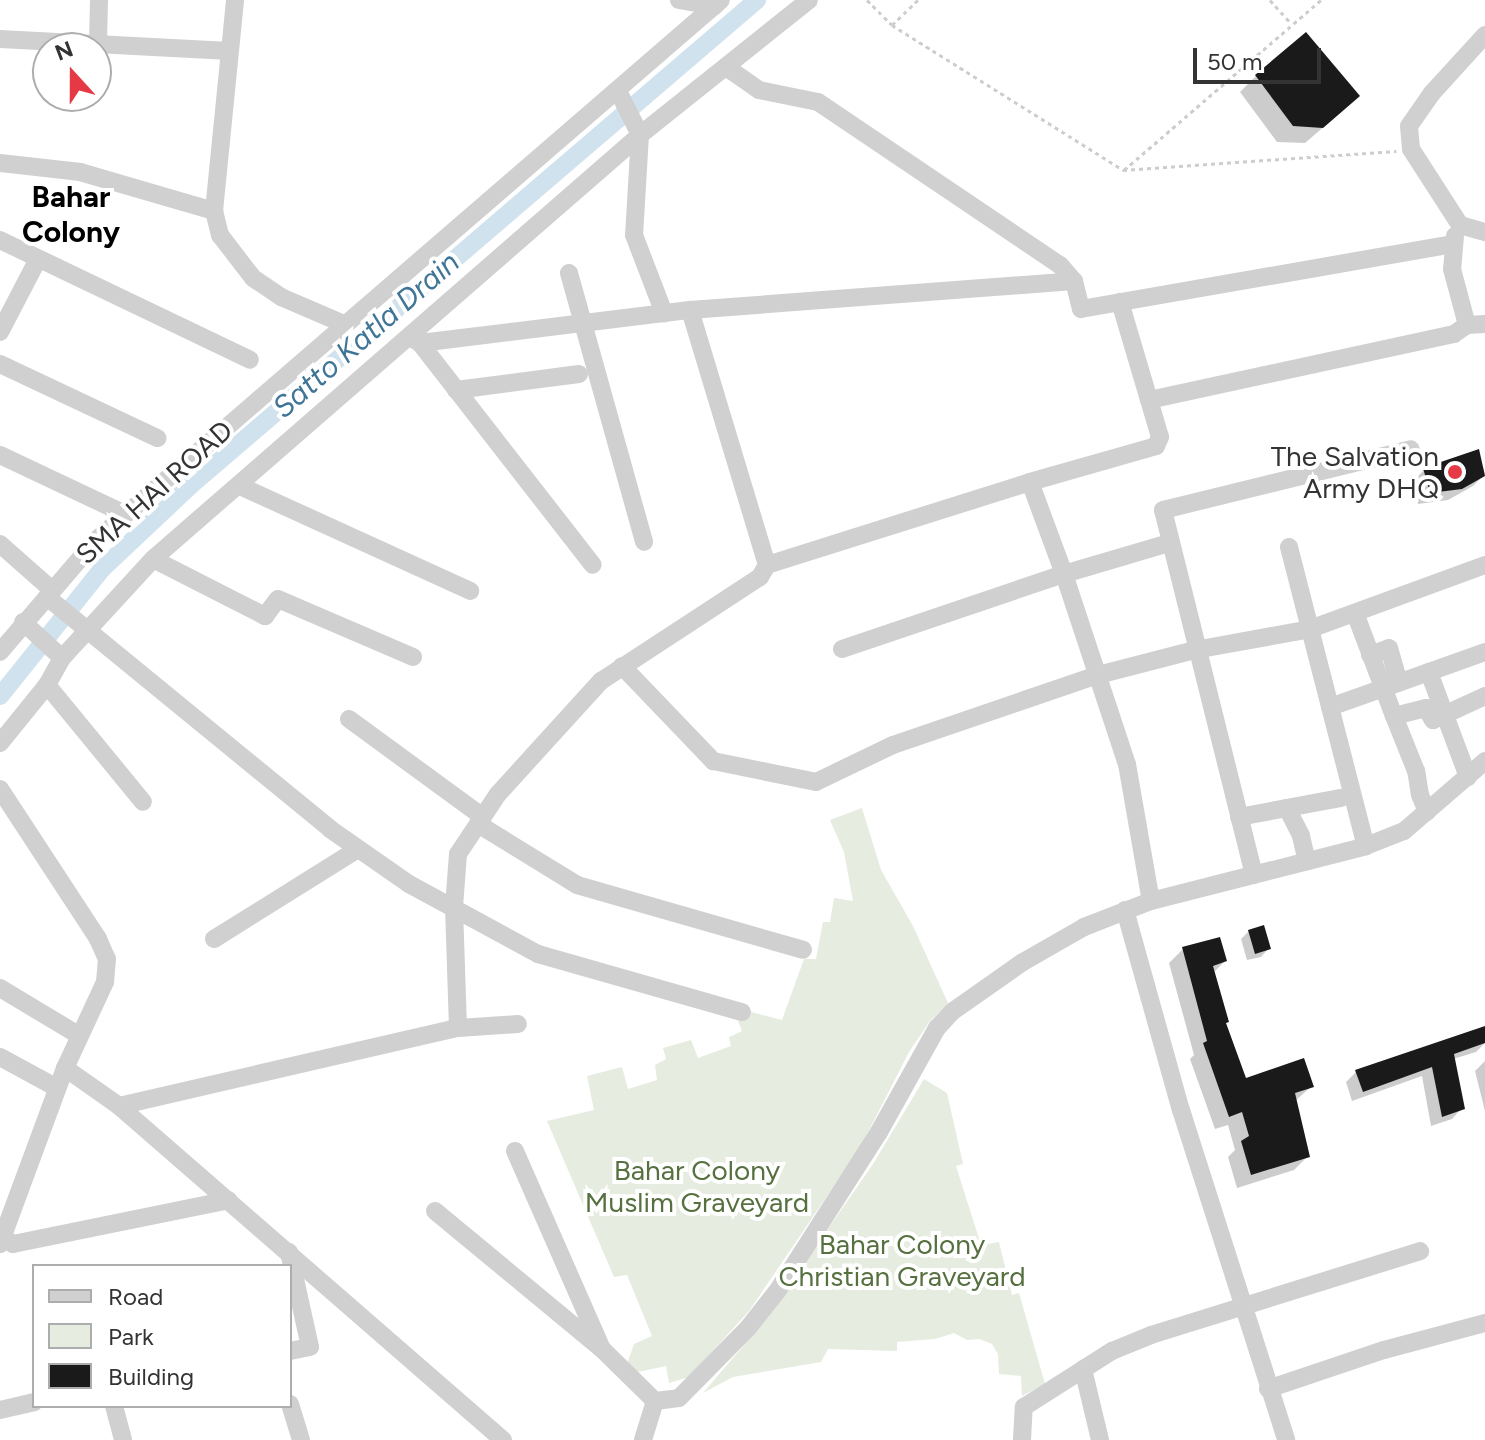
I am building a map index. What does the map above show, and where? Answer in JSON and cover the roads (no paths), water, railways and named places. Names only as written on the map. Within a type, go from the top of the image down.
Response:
[{"type":"street","points":[[98,32],[99,0]]},
{"type":"street","points":[[235,0],[214,211],[220,235],[253,278],[281,297],[344,324]]},
{"type":"street","points":[[679,0],[718,3]]},
{"type":"street","points":[[0,743],[47,685],[56,653],[153,559],[415,339],[638,129],[726,67],[809,0]]},
{"type":"street","name":"SMA HAI ROAD","points":[[0,652],[27,626],[50,596],[125,514],[344,324],[621,96],[718,3]]},
{"type":"street","points":[[1485,35],[1432,93],[1409,126],[1411,149],[1460,225],[1485,232]]},
{"type":"street","points":[[0,39],[32,41]]},
{"type":"street","points":[[112,45],[230,51]]},
{"type":"street","points":[[726,67],[759,90],[818,102],[1060,265],[1074,281],[1081,309],[1452,244]]},
{"type":"street","points":[[621,96],[638,129],[634,235],[664,313]]},
{"type":"street","points":[[0,163],[80,172],[214,211]]},
{"type":"street","points":[[1149,400],[1454,334],[1476,324],[1452,269],[1452,244],[1460,225]]},
{"type":"street","points":[[0,240],[250,360]]},
{"type":"street","points":[[0,332],[38,259]]},
{"type":"street","points":[[569,273],[644,542]]},
{"type":"street","points":[[415,339],[690,310],[1074,281]]},
{"type":"street","points":[[458,1028],[454,907],[458,854],[498,794],[601,681],[760,577],[767,565],[1030,482],[1156,446],[1160,437],[1120,302]]},
{"type":"street","points":[[690,310],[767,565]]},
{"type":"street","points":[[415,339],[593,565]]},
{"type":"street","points":[[0,364],[157,438]]},
{"type":"street","points":[[456,390],[579,374]]},
{"type":"street","points":[[1254,875],[1195,650],[1163,510],[1411,449]]},
{"type":"street","points":[[0,455],[125,514]]},
{"type":"street","points":[[1030,482],[1127,764],[1151,901]]},
{"type":"street","points":[[240,486],[470,591]]},
{"type":"street","points":[[842,649],[1064,574],[1169,543]]},
{"type":"street","points":[[0,544],[50,596],[358,849],[409,884],[538,954],[742,1012]]},
{"type":"street","points":[[1289,547],[1366,846]]},
{"type":"street","points":[[153,559],[265,616],[278,599],[413,657]]},
{"type":"street","points":[[622,666],[713,761],[816,782],[893,745],[1098,675],[1195,650],[1310,629],[1485,565]]},
{"type":"street","points":[[1355,613],[1370,655],[1391,686],[1394,716],[1416,771],[1427,812]]},
{"type":"street","points":[[27,626],[56,653]]},
{"type":"street","points":[[1330,707],[1485,652]]},
{"type":"street","points":[[1429,672],[1468,777]]},
{"type":"street","points":[[47,685],[143,802]]},
{"type":"street","points":[[1394,716],[1426,708],[1433,720],[1485,696]]},
{"type":"street","points":[[349,719],[481,820],[577,885],[803,950]]},
{"type":"street","points":[[655,1401],[679,1398],[748,1328],[778,1290],[879,1132],[937,1028],[953,1011],[1035,955],[1084,927],[1125,910],[1366,846],[1404,831],[1485,761]]},
{"type":"street","points":[[0,789],[98,939],[107,959],[105,982],[65,1068],[1,1239],[13,1244],[229,1200]]},
{"type":"street","points":[[1239,817],[1341,798]]},
{"type":"street","points":[[1287,808],[1305,846],[1307,861]]},
{"type":"street","points":[[214,939],[358,849]]},
{"type":"street","points":[[1125,910],[1181,1110],[1286,1440]]},
{"type":"street","points":[[0,988],[80,1036]]},
{"type":"street","points":[[119,1106],[458,1028],[518,1024]]},
{"type":"street","points":[[0,1057],[57,1088]]},
{"type":"street","points":[[65,1068],[119,1106],[503,1440]]},
{"type":"street","points":[[515,1151],[602,1349]]},
{"type":"street","points":[[435,1211],[602,1349],[655,1401]]},
{"type":"street","points":[[1022,1440],[1024,1407],[1112,1351],[1151,1335],[1420,1251]]},
{"type":"street","points":[[289,1252],[292,1264]]},
{"type":"street","points":[[292,1266],[310,1347],[292,1351]]},
{"type":"street","points":[[1268,1389],[1384,1350],[1485,1323]]},
{"type":"street","points":[[1083,1369],[1100,1440]]},
{"type":"street","points":[[643,1440],[655,1401]]},
{"type":"street","points":[[0,1410],[32,1402]]},
{"type":"street","points":[[115,1408],[123,1440]]},
{"type":"street","points":[[291,1408],[301,1440]]},
{"type":"waterway","name":"Satto Katla Drain","points":[[0,696],[102,569],[190,486],[757,0]]},
{"type":"place","name":"The Salvation Army DHQ","points":[[1455,472]]},
{"type":"district","name":"Bahar Colony","points":[[71,214]]},
{"type":"park label","name":"Bahar Colony Muslim Graveyard","points":[[697,1186]]},
{"type":"park label","name":"Bahar Colony Christian Graveyard","points":[[902,1260]]}]
